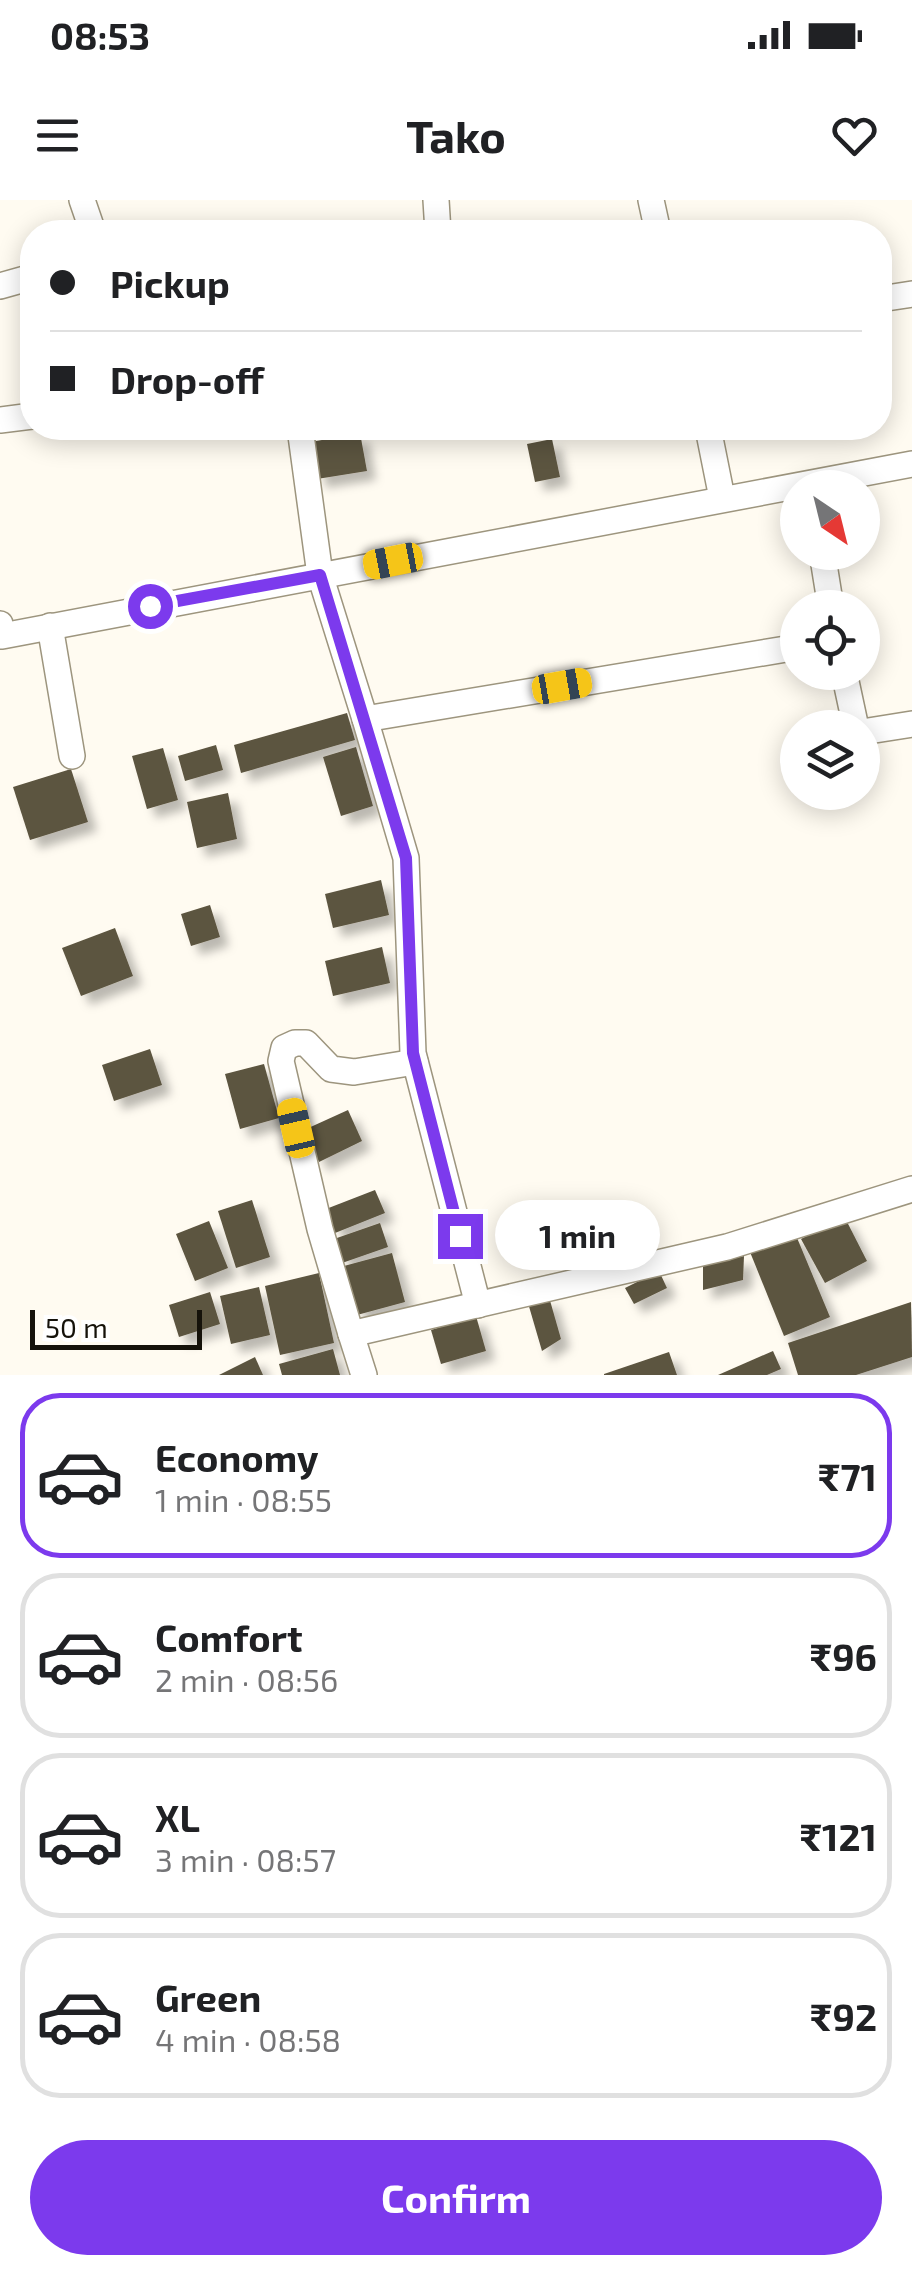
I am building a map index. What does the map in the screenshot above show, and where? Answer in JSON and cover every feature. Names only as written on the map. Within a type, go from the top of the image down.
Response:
[{"type":"street","points":[[302,440],[320,575],[406,858],[416,1062],[478,1305]]},
{"type":"street","points":[[710,440],[722,498]]},
{"type":"street","points":[[880,471],[912,464]]},
{"type":"street","points":[[1,632],[780,489]]},
{"type":"street","points":[[50,626],[72,756]]},
{"type":"street","points":[[365,719],[780,649]]},
{"type":"street","points":[[880,729],[912,724]]},
{"type":"street","points":[[364,1375],[320,1229],[281,1060],[284,1048],[306,1043],[331,1069],[354,1072],[416,1062]]},
{"type":"street","points":[[351,1334],[727,1247],[912,1188]]},
{"type":"building","points":[[361,440],[367,471],[317,479],[311,442]]},
{"type":"building","points":[[552,440],[560,477],[535,482],[527,444]]},
{"type":"building","points":[[347,713],[355,740],[241,773],[234,745]]},
{"type":"building","points":[[216,745],[223,770],[185,781],[178,756]]},
{"type":"building","points":[[356,747],[373,806],[341,816],[323,757]]},
{"type":"building","points":[[163,748],[178,800],[147,809],[132,756]]},
{"type":"building","points":[[71,769],[88,822],[30,840],[13,787]]},
{"type":"building","points":[[228,793],[237,839],[197,848],[187,802]]},
{"type":"building","points":[[381,880],[389,915],[333,928],[325,894]]},
{"type":"building","points":[[210,905],[220,937],[191,946],[181,914]]},
{"type":"building","points":[[115,928],[133,976],[81,996],[62,948]]},
{"type":"building","points":[[382,947],[390,983],[333,996],[325,961]]},
{"type":"building","points":[[150,1049],[162,1085],[114,1101],[102,1065]]},
{"type":"building","points":[[264,1064],[279,1118],[240,1129],[225,1074]]},
{"type":"building","points":[[348,1110],[362,1141],[319,1162],[304,1130]]},
{"type":"building","points":[[375,1190],[385,1213],[335,1233],[326,1209]]},
{"type":"building","points":[[252,1200],[270,1257],[236,1268],[218,1211]]},
{"type":"building","points":[[844,1216],[867,1261],[825,1283],[801,1239]]},
{"type":"building","points":[[209,1221],[228,1268],[195,1281],[176,1234]]},
{"type":"building","points":[[380,1223],[388,1247],[342,1263],[334,1239]]},
{"type":"building","points":[[795,1233],[830,1317],[784,1336],[750,1252]]},
{"type":"building","points":[[392,1253],[405,1302],[357,1315],[344,1266]]},
{"type":"building","points":[[744,1256],[743,1280],[703,1290],[703,1264]]},
{"type":"building","points":[[659,1271],[667,1288],[634,1304],[625,1288]]},
{"type":"building","points":[[319,1273],[334,1343],[280,1355],[265,1286]]},
{"type":"building","points":[[259,1287],[270,1335],[231,1344],[220,1296]]},
{"type":"building","points":[[210,1292],[220,1324],[179,1337],[169,1305]]},
{"type":"building","points":[[549,1297],[561,1339],[542,1351],[528,1303]]},
{"type":"building","points":[[911,1302],[912,1357],[856,1375],[798,1375],[788,1343]]},
{"type":"building","points":[[476,1316],[486,1351],[441,1364],[431,1330]]},
{"type":"building","points":[[333,1349],[340,1375],[282,1375],[279,1364]]},
{"type":"building","points":[[773,1351],[781,1369],[767,1375],[718,1375]]},
{"type":"building","points":[[669,1352],[677,1375],[604,1375],[604,1374]]},
{"type":"building","points":[[255,1357],[263,1375],[219,1375]]},
{"type":"route","points":[[150,606],[320,575],[406,858],[413,1053],[460,1236]]}]
